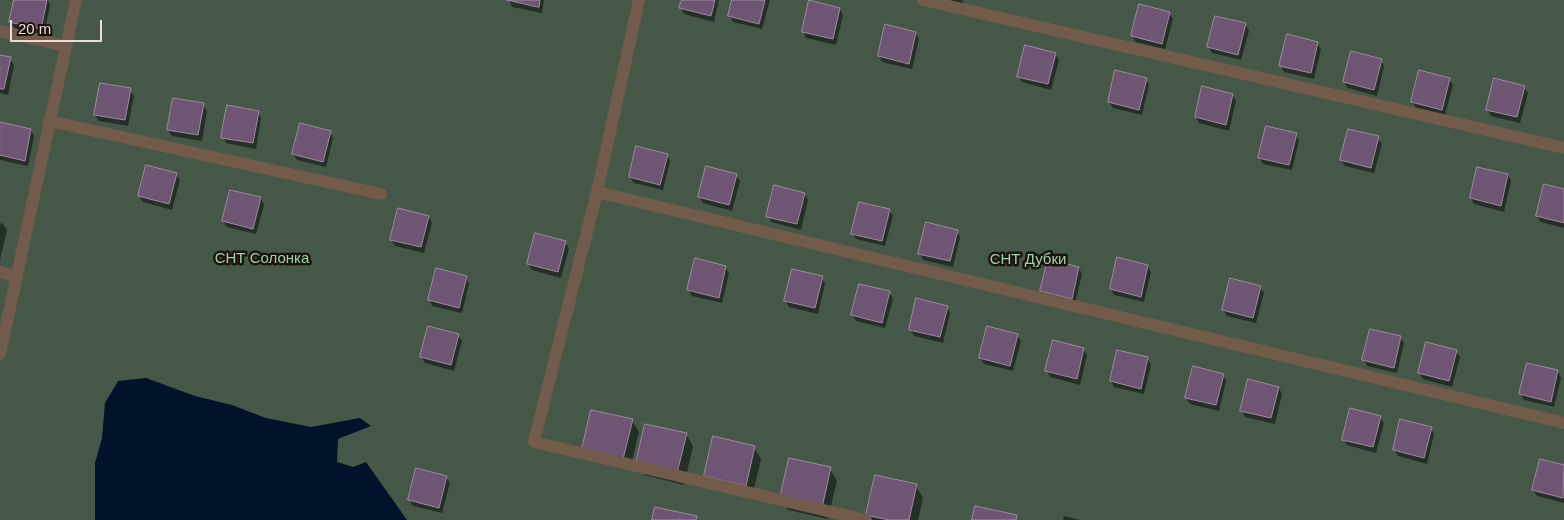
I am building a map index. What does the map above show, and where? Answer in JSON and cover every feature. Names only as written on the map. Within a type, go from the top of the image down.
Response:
[{"type":"street","points":[[0,354],[76,0]]},
{"type":"street","points":[[639,0],[597,192],[534,442],[866,520]]},
{"type":"street","points":[[923,0],[1564,148]]},
{"type":"street","points":[[0,31],[66,46]]},
{"type":"street","points":[[49,121],[381,194]]},
{"type":"street","points":[[597,192],[1564,423]]},
{"type":"street","points":[[0,272],[17,277]]},
{"type":"green space","name":"СНТ Дубки","points":[[0,0],[1564,0],[1564,520],[0,520]]},
{"type":"water","points":[[146,378],[195,396],[232,405],[266,418],[311,427],[360,418],[371,426],[338,439],[337,462],[353,467],[366,462],[407,520],[95,520],[95,463],[102,438],[105,403],[118,381]]},
{"type":"building","points":[[14,0],[47,0],[41,29],[9,22]]},
{"type":"building","points":[[507,0],[540,0],[539,7]]},
{"type":"building","points":[[682,0],[715,0],[711,16],[679,8]]},
{"type":"building","points":[[732,0],[765,0],[759,24],[728,16]]},
{"type":"building","points":[[809,0],[840,8],[833,39],[802,32]]},
{"type":"building","points":[[1139,4],[1170,12],[1162,44],[1131,36]]},
{"type":"building","points":[[1215,16],[1246,23],[1238,55],[1207,47]]},
{"type":"building","points":[[885,24],[916,32],[909,64],[878,56]]},
{"type":"building","points":[[1287,34],[1318,42],[1311,73],[1279,66]]},
{"type":"building","points":[[1025,45],[1056,53],[1048,84],[1017,77]]},
{"type":"building","points":[[1351,51],[1382,59],[1374,90],[1343,82]]},
{"type":"building","points":[[0,55],[11,57],[4,89],[0,89]]},
{"type":"building","points":[[1115,70],[1147,78],[1139,110],[1108,102]]},
{"type":"building","points":[[1419,70],[1450,78],[1442,110],[1411,102]]},
{"type":"building","points":[[1494,78],[1525,86],[1517,117],[1486,110]]},
{"type":"building","points":[[100,83],[131,88],[125,120],[94,115]]},
{"type":"building","points":[[1202,86],[1233,94],[1226,125],[1195,117]]},
{"type":"building","points":[[173,98],[204,103],[198,135],[167,130]]},
{"type":"building","points":[[227,105],[259,111],[253,143],[221,138]]},
{"type":"building","points":[[0,122],[31,129],[25,161],[0,155]]},
{"type":"building","points":[[300,123],[331,131],[323,162],[292,154]]},
{"type":"building","points":[[1266,126],[1297,133],[1289,165],[1258,158]]},
{"type":"building","points":[[1348,129],[1379,136],[1371,168],[1340,160]]},
{"type":"building","points":[[636,146],[668,154],[660,185],[629,177]]},
{"type":"building","points":[[146,165],[177,173],[169,204],[138,196]]},
{"type":"building","points":[[706,166],[737,174],[729,205],[698,197]]},
{"type":"building","points":[[1477,167],[1508,174],[1501,206],[1470,198]]},
{"type":"building","points":[[1544,184],[1564,189],[1564,223],[1536,216]]},
{"type":"building","points":[[774,185],[805,193],[797,224],[766,217]]},
{"type":"building","points":[[230,190],[261,197],[253,229],[222,221]]},
{"type":"building","points":[[859,202],[890,209],[882,241],[851,234]]},
{"type":"building","points":[[398,208],[429,216],[421,247],[390,240]]},
{"type":"building","points":[[926,222],[958,230],[950,261],[918,254]]},
{"type":"building","points":[[535,233],[566,241],[558,272],[527,264]]},
{"type":"building","points":[[1117,257],[1148,265],[1141,297],[1110,289]]},
{"type":"building","points":[[695,258],[726,266],[719,298],[687,290]]},
{"type":"building","points":[[1048,259],[1079,267],[1072,299],[1040,291]]},
{"type":"building","points":[[436,268],[467,276],[459,308],[428,300]]},
{"type":"building","points":[[792,269],[823,276],[815,308],[784,301]]},
{"type":"building","points":[[1230,278],[1261,286],[1253,318],[1222,310]]},
{"type":"building","points":[[859,284],[890,291],[882,323],[851,315]]},
{"type":"building","points":[[916,298],[948,306],[940,337],[909,330]]},
{"type":"building","points":[[428,326],[459,334],[451,365],[420,357]]},
{"type":"building","points":[[987,326],[1018,334],[1010,366],[979,358]]},
{"type":"building","points":[[1370,329],[1401,336],[1394,368],[1362,360]]},
{"type":"building","points":[[1053,340],[1084,348],[1077,379],[1045,371]]},
{"type":"building","points":[[1426,342],[1457,350],[1449,381],[1418,373]]},
{"type":"building","points":[[1117,350],[1148,357],[1141,389],[1110,381]]},
{"type":"building","points":[[1527,363],[1558,370],[1551,402],[1519,394]]},
{"type":"building","points":[[1193,366],[1224,374],[1216,405],[1185,398]]},
{"type":"building","points":[[1248,379],[1279,387],[1271,418],[1240,411]]},
{"type":"building","points":[[1350,408],[1381,416],[1373,447],[1342,440]]},
{"type":"building","points":[[591,410],[633,419],[623,459],[582,449]]},
{"type":"building","points":[[1400,419],[1432,427],[1424,458],[1393,450]]},
{"type":"building","points":[[645,424],[687,433],[677,473],[636,463]]},
{"type":"building","points":[[713,436],[755,446],[746,486],[704,476]]},
{"type":"building","points":[[789,458],[831,467],[822,508],[780,498]]},
{"type":"building","points":[[1540,459],[1564,465],[1563,498],[1532,490]]},
{"type":"building","points":[[416,468],[447,476],[439,508],[408,500]]},
{"type":"building","points":[[875,475],[917,484],[909,520],[889,520],[866,515]]},
{"type":"building","points":[[975,506],[1017,515],[1016,520],[972,520]]},
{"type":"building","points":[[655,507],[697,516],[696,520],[652,520]]},
{"type":"park label","name":"СНТ Солонка","points":[[262,259]]}]
